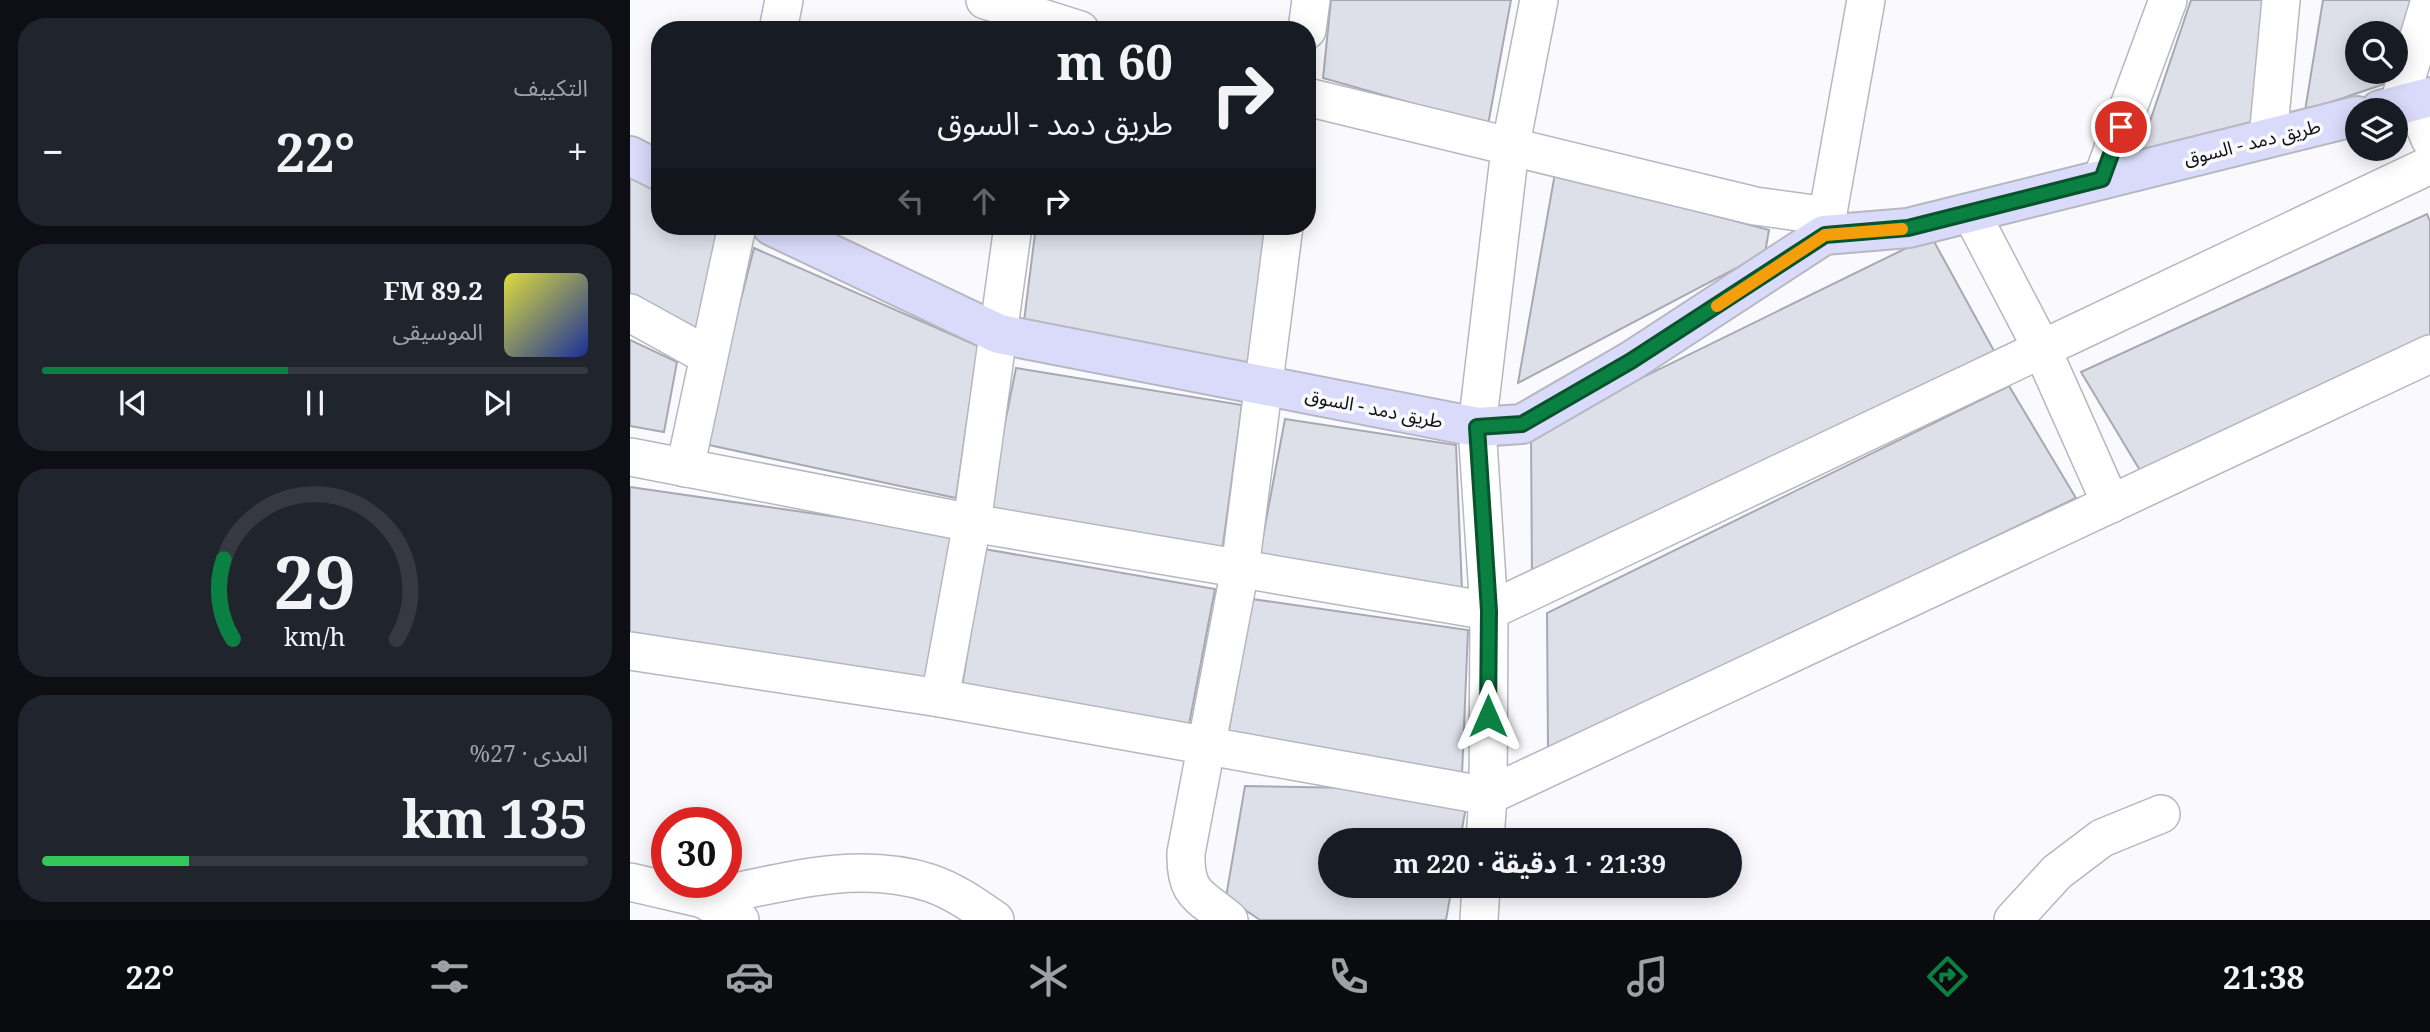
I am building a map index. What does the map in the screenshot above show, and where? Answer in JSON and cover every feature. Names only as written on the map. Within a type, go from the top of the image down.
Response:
[{"type":"main road","name":"طريق دمد - السوق","points":[[791,235],[999,334],[1477,427],[1522,424],[1631,361],[1826,226],[1908,228],[2345,119]]},
{"type":"main road","points":[[630,156],[651,166]]},
{"type":"street","points":[[780,21],[784,0]]},
{"type":"street","points":[[985,0],[1041,16]]},
{"type":"street","points":[[1308,21],[1311,0]]},
{"type":"street","points":[[1486,828],[1489,611],[1477,427],[1510,149],[1539,0]]},
{"type":"street","points":[[1316,99],[1510,149],[1755,206],[1826,226],[1866,0]]},
{"type":"street","points":[[2102,179],[2168,0]]},
{"type":"street","points":[[2268,138],[2280,0]]},
{"type":"street","points":[[2407,98],[2430,0]]},
{"type":"street","points":[[2408,107],[2430,139]]},
{"type":"street","points":[[630,457],[972,523],[1489,611],[2041,347],[2430,165]]},
{"type":"street","points":[[1970,213],[2041,347],[2111,504]]},
{"type":"street","points":[[685,468],[735,235]]},
{"type":"street","points":[[940,698],[972,523],[1012,235]]},
{"type":"street","points":[[1229,920],[1192,890],[1185,877],[1186,853],[1204,747],[1240,569],[1266,388],[1283,235]]},
{"type":"street","points":[[630,313],[708,356]]},
{"type":"street","points":[[630,651],[940,698],[1488,796],[2430,354]]},
{"type":"street","points":[[2013,920],[2057,872],[2102,838],[2161,814]]},
{"type":"street","points":[[703,899],[852,871],[887,874],[930,883],[962,898],[995,920]]},
{"type":"street","points":[[630,882],[703,899],[740,920]]},
{"type":"street","points":[[1479,920],[1480,898]]},
{"type":"building","points":[[1331,0],[1511,0],[1488,125],[1323,78]]},
{"type":"building","points":[[2191,0],[2268,0],[2258,122],[2139,154]]},
{"type":"building","points":[[2323,0],[2411,0],[2406,21],[2345,21],[2345,84],[2384,84],[2305,111]]},
{"type":"building","points":[[1555,173],[1769,230],[1765,253],[1518,383]]},
{"type":"building","points":[[630,176],[651,186],[651,235],[718,235],[695,337],[630,300]]},
{"type":"building","points":[[2427,214],[2430,221],[2430,369],[2156,497],[2081,372]]},
{"type":"building","points":[[1035,235],[1269,235],[1254,367],[1024,321]]},
{"type":"building","points":[[1931,236],[1999,360],[1532,583],[1531,432]]},
{"type":"building","points":[[754,248],[978,346],[956,498],[704,444]]},
{"type":"building","points":[[630,340],[677,362],[664,432],[630,426]]},
{"type":"building","points":[[1016,368],[1242,405],[1222,552],[987,513]]},
{"type":"building","points":[[2009,386],[2076,498],[1548,751],[1547,613]]},
{"type":"building","points":[[1285,419],[1456,445],[1462,590],[1259,558]]},
{"type":"building","points":[[630,487],[955,534],[934,679],[630,634]]},
{"type":"building","points":[[984,549],[1215,589],[1188,730],[962,687]]},
{"type":"building","points":[[1252,599],[1468,630],[1462,775],[1228,735]]},
{"type":"building","points":[[1245,786],[1469,790],[1462,828],[1318,828],[1318,898],[1450,898],[1446,920],[1260,920],[1226,897]]},
{"type":"slow traffic","points":[[1717,306],[1825,235],[1902,229]]},
{"type":"route","points":[[1488,716],[1489,611],[1477,427],[1522,424],[1631,361],[1825,235],[1908,228],[2102,179],[2121,127]]}]
